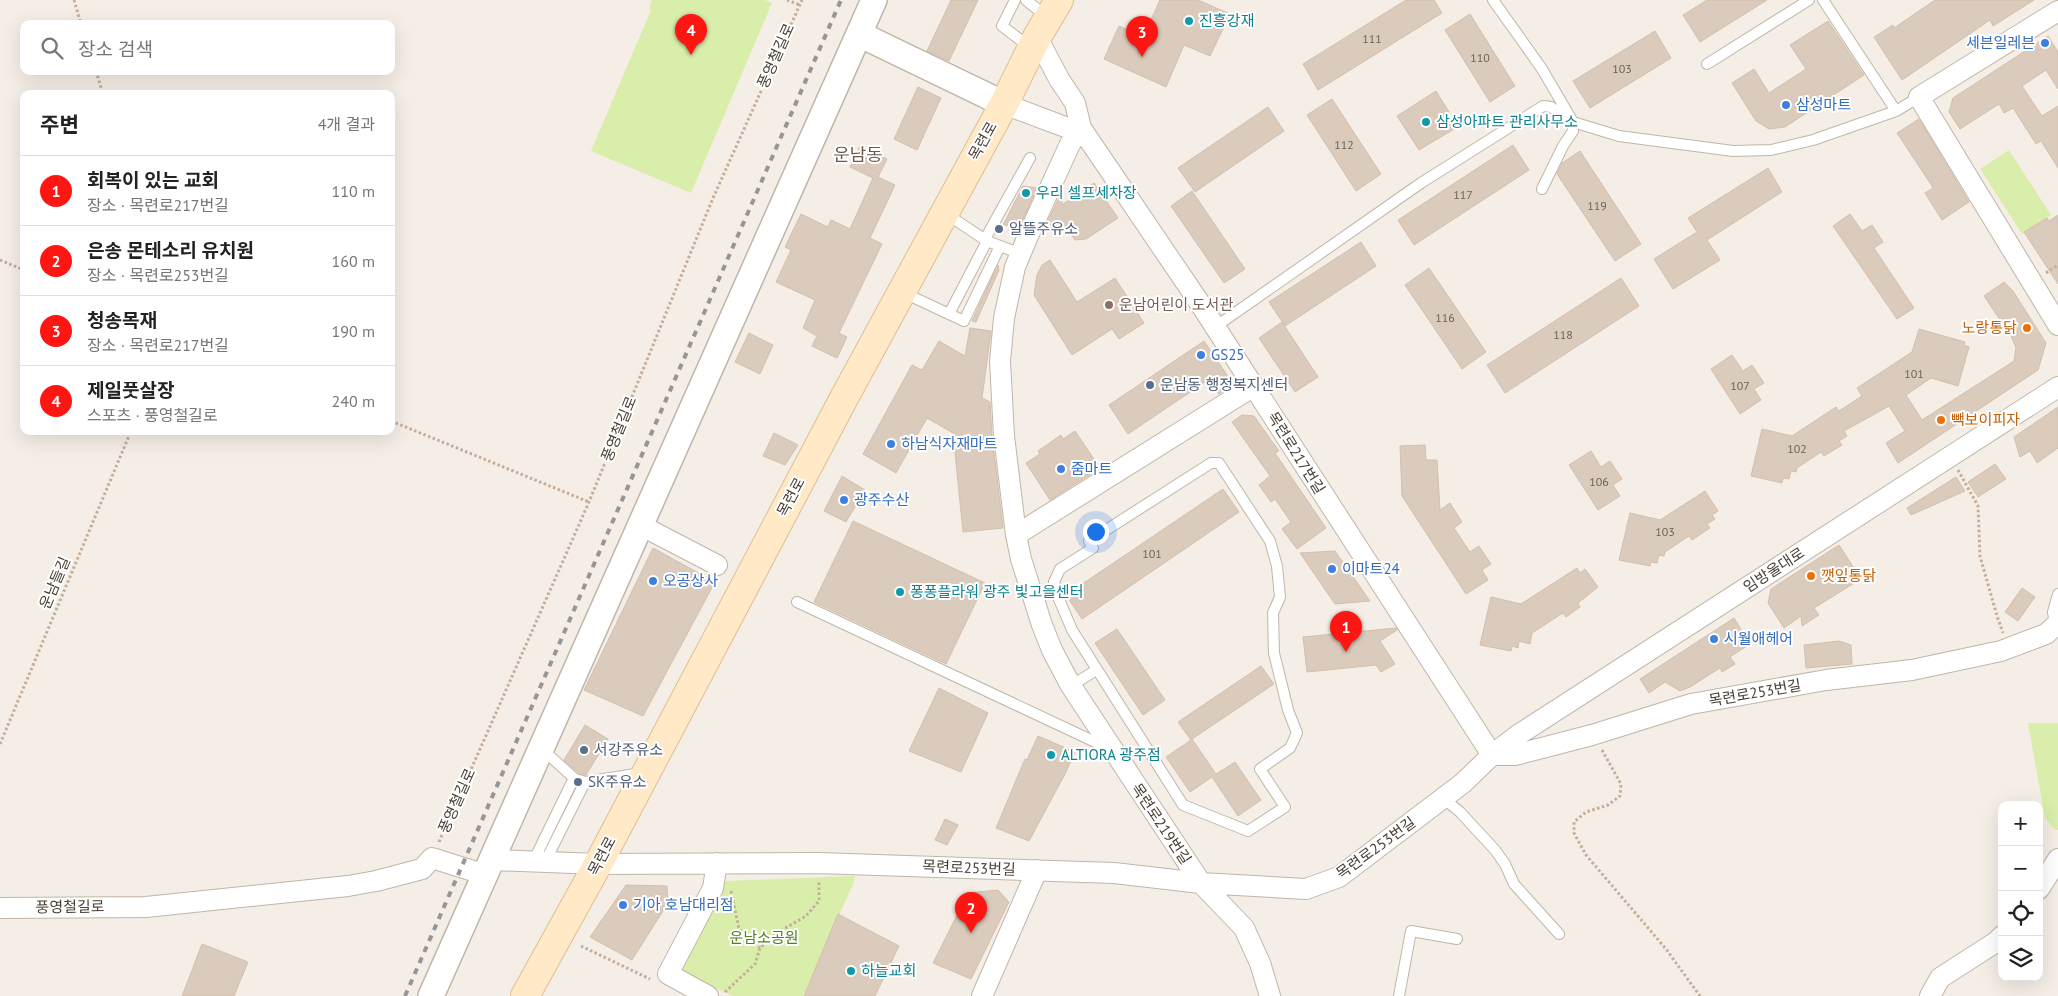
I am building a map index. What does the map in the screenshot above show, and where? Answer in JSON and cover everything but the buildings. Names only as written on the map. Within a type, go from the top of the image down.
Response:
[{"type":"main road","name":"목련로","points":[[525,996],[598,864],[1044,26]]},
{"type":"street","points":[[431,996],[490,868],[640,525],[874,0]]},
{"type":"street","points":[[2058,11],[1919,97],[2058,325]]},
{"type":"street","name":"목련로217번길","points":[[1044,26],[1058,79],[1075,103],[1081,128],[1254,386],[1353,543],[1492,755]]},
{"type":"street","points":[[859,34],[1004,104],[1068,128],[1081,128]]},
{"type":"street","name":"목련로219번길","points":[[1081,128],[1070,144],[1015,267],[1004,318],[1000,361],[1004,436],[1016,535],[1027,581],[1042,625],[1052,650],[1071,686],[1201,883],[1244,928],[1260,964],[1270,996]]},
{"type":"street","points":[[1016,535],[1254,386]]},
{"type":"street","name":"임방울대로","points":[[1492,755],[1578,695],[2058,387]]},
{"type":"street","points":[[640,525],[717,565]]},
{"type":"street","name":"목련로253번길","points":[[490,868],[539,862],[598,864],[818,862],[1114,873],[1201,883],[1306,889],[1339,877],[1463,783],[1492,755],[1515,755],[1592,735],[1691,704],[1826,680],[1912,670],[2001,652],[2046,634],[2056,626]]},
{"type":"street","points":[[432,858],[490,868]]},
{"type":"street","name":"풍영철길로","points":[[0,908],[146,906],[348,886],[422,869],[432,858]]},
{"type":"street","points":[[2043,883],[2058,859]]},
{"type":"street","points":[[716,995],[659,977],[714,888],[717,863]]},
{"type":"street","points":[[982,996],[1037,870]]},
{"type":"street","points":[[1930,996],[1940,978],[1998,940]]},
{"type":"lane","points":[[1015,0],[1002,26],[1044,26]]},
{"type":"lane","points":[[1026,0],[1044,26]]},
{"type":"lane","points":[[1493,0],[1542,69],[1573,122],[1573,131],[1563,146],[1542,189]]},
{"type":"lane","points":[[1707,64],[1809,0]]},
{"type":"lane","points":[[1823,0],[1896,111]]},
{"type":"lane","points":[[1215,327],[1421,183],[1543,106],[1552,107],[1573,122],[1618,136],[1733,151],[1751,151],[1792,146],[1896,111],[1919,97]]},
{"type":"lane","points":[[949,314],[1030,158]]},
{"type":"lane","points":[[944,212],[986,240],[1021,254]]},
{"type":"lane","points":[[901,292],[964,321],[1000,246]]},
{"type":"lane","points":[[1211,463],[1219,463],[1270,541],[1278,566],[1280,597],[1274,613],[1274,653],[1288,710],[1298,733],[1290,748],[1260,769],[1285,807],[1248,831],[1183,805],[1096,670],[1072,630],[1058,597],[1054,582],[1060,569],[1093,548],[1089,541],[1211,463]]},
{"type":"lane","points":[[2056,626],[2053,612],[2058,594]]},
{"type":"lane","points":[[797,602],[1111,749]]},
{"type":"lane","points":[[1071,686],[1096,670]]},
{"type":"lane","points":[[542,748],[574,778],[585,782],[646,772]]},
{"type":"lane","points":[[539,862],[574,778]]},
{"type":"lane","points":[[539,862],[585,782]]},
{"type":"lane","points":[[1444,798],[1460,812],[1495,850],[1523,896],[1559,934]]},
{"type":"lane","points":[[1399,996],[1411,931],[1456,939]]},
{"type":"path","points":[[74,0],[80,20]]},
{"type":"path","points":[[787,0],[800,5]]},
{"type":"path","name":"풍영철길로","points":[[432,858],[589,502],[713,198],[802,0]]},
{"type":"path","points":[[97,75],[102,90]]},
{"type":"path","points":[[0,260],[20,268]]},
{"type":"path","points":[[395,423],[589,502]]},
{"type":"path","name":"운남들길","points":[[0,744],[129,435]]},
{"type":"path","points":[[1950,456],[1978,506],[1980,556],[1997,616],[2009,648]]},
{"type":"path","points":[[1592,735],[1621,784],[1620,796],[1608,804],[1586,812],[1574,822],[1574,833],[1586,855],[1666,949],[1700,996]]},
{"type":"path","points":[[716,995],[755,964],[760,948],[778,933],[806,916],[819,901],[820,876]]},
{"type":"path","points":[[730,886],[739,929],[760,948]]},
{"type":"path","points":[[581,946],[659,977]]},
{"type":"green space","points":[[652,0],[765,0],[772,3],[691,193],[591,151],[651,10],[649,9]]},
{"type":"green space","points":[[2009,150],[2051,215],[2022,234],[1980,169]]},
{"type":"green space","points":[[2028,723],[2058,723],[2058,830],[2055,830],[2045,818]]},
{"type":"green space","name":"운남소공원","points":[[855,876],[803,996],[733,996],[684,974],[681,968],[682,959],[725,881]]},
{"type":"railway","points":[[405,996],[841,0]]},
{"type":"place","name":"진흥강재","points":[[1189,21]]},
{"type":"place","name":"세븐일레븐","points":[[2045,43]]},
{"type":"place","name":"제일풋살장","points":[[691,55]]},
{"type":"place","name":"청송목재","points":[[1142,57]]},
{"type":"place","name":"삼성마트","points":[[1786,105]]},
{"type":"place","name":"삼성아파트 관리사무소","points":[[1426,122]]},
{"type":"place","name":"우리 셀프세차장","points":[[1026,193]]},
{"type":"place","name":"알뜰주유소","points":[[999,229]]},
{"type":"place","name":"운남어린이 도서관","points":[[1109,305]]},
{"type":"place","name":"노랑통닭","points":[[2027,328]]},
{"type":"place","name":"GS25","points":[[1201,355]]},
{"type":"place","name":"운남동 행정복지센터","points":[[1150,385]]},
{"type":"place","name":"빽보이피자","points":[[1941,420]]},
{"type":"place","name":"하남식자재마트","points":[[891,444]]},
{"type":"place","name":"줌마트","points":[[1061,469]]},
{"type":"place","name":"광주수산","points":[[844,500]]},
{"type":"place","name":"이마트24","points":[[1332,569]]},
{"type":"place","name":"깻잎통닭","points":[[1811,576]]},
{"type":"place","name":"오공상사","points":[[653,581]]},
{"type":"place","name":"퐁퐁플라워 광주 빛고을센터","points":[[900,592]]},
{"type":"place","name":"시월애헤어","points":[[1714,639]]},
{"type":"place","name":"회복이 있는 교회","points":[[1346,652]]},
{"type":"place","name":"서강주유소","points":[[584,750]]},
{"type":"place","name":"ALTIORA 광주점","points":[[1051,755]]},
{"type":"place","name":"SK주유소","points":[[578,782]]},
{"type":"place","name":"기아 호남대리점","points":[[623,905]]},
{"type":"place","name":"은송 몬테소리 유치원","points":[[971,933]]},
{"type":"place","name":"하늘교회","points":[[851,971]]},
{"type":"district","name":"운남동","points":[[858,155]]}]
